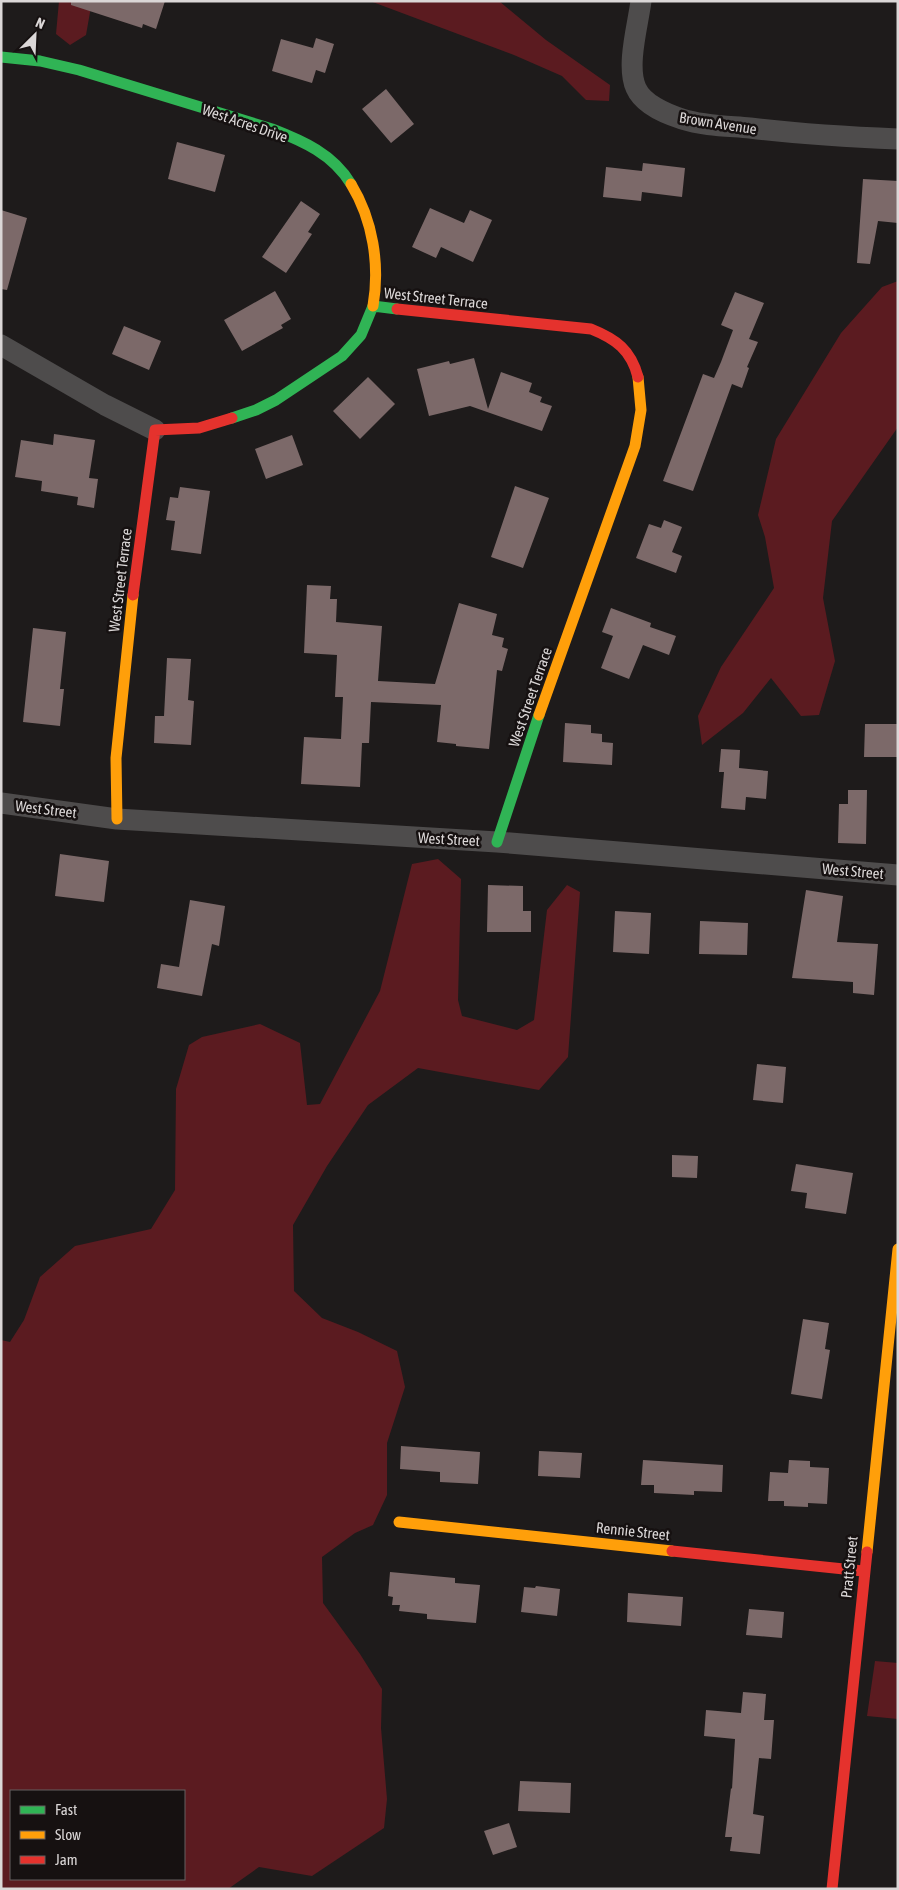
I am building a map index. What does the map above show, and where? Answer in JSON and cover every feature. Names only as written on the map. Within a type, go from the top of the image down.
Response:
[{"type":"street","name":"Brown Avenue","points":[[641,1],[632,67],[633,79],[637,89],[645,99],[665,113],[684,120],[712,124],[814,135],[898,139]]},
{"type":"street","name":"West Acres Drive","points":[[1,57],[24,57],[78,71],[273,130],[316,150],[335,163],[346,177],[356,194],[370,229],[377,266],[377,282],[373,306]]},
{"type":"street","name":"West Street Terrace","points":[[117,819],[117,748],[135,576],[155,430],[199,428],[256,410],[276,400],[342,356],[361,335],[373,306],[591,329],[609,336],[624,347],[638,374],[641,410],[635,446],[540,710],[497,842]]},
{"type":"street","points":[[1,345],[104,405],[155,430]]},
{"type":"street","name":"West Street","points":[[1,804],[117,819],[497,842],[898,875]]},
{"type":"street","name":"Pratt Street","points":[[832,1889],[898,1249]]},
{"type":"street","name":"Rennie Street","points":[[399,1522],[864,1571]]},
{"type":"shaded area","points":[[59,1],[92,1],[86,35],[70,45],[56,34]]},
{"type":"shaded area","points":[[370,1],[499,1],[546,40],[610,85],[609,101],[586,100],[562,76],[514,55]]},
{"type":"shaded area","points":[[898,281],[898,427],[832,521],[823,598],[835,661],[819,715],[801,716],[771,678],[743,713],[702,745],[698,716],[721,667],[774,588],[765,537],[758,515],[776,439],[841,333],[882,287]]},
{"type":"shaded area","points":[[438,859],[461,879],[458,1000],[462,1016],[517,1030],[534,1020],[547,910],[567,885],[580,892],[568,1057],[539,1090],[418,1068],[368,1105],[327,1166],[293,1225],[294,1291],[322,1318],[358,1332],[397,1351],[405,1387],[387,1443],[387,1495],[373,1525],[355,1533],[322,1557],[323,1603],[360,1654],[382,1689],[381,1728],[387,1799],[384,1828],[312,1876],[259,1867],[228,1889],[1,1889],[1,1340],[10,1342],[24,1320],[40,1277],[75,1246],[151,1229],[175,1190],[176,1089],[189,1045],[202,1037],[260,1024],[300,1043],[307,1105],[320,1104],[380,991],[412,864]]},
{"type":"shaded area","points":[[875,1661],[898,1663],[898,1719],[867,1716]]},
{"type":"building","points":[[71,1],[165,1],[156,29],[143,24],[142,28],[71,5]]},
{"type":"building","points":[[316,38],[334,44],[325,73],[316,70],[312,83],[272,71],[281,39],[313,48]]},
{"type":"building","points":[[386,89],[414,124],[391,143],[362,109]]},
{"type":"building","points":[[177,142],[225,155],[215,192],[168,179]]},
{"type":"building","points":[[643,163],[685,168],[682,197],[642,192],[641,201],[603,197],[606,167],[642,171]]},
{"type":"building","points":[[863,179],[898,181],[898,223],[878,221],[870,264],[857,263]]},
{"type":"building","points":[[301,201],[320,214],[308,232],[312,234],[286,273],[262,257]]},
{"type":"building","points":[[430,208],[464,223],[470,210],[492,220],[473,262],[441,247],[436,258],[412,247]]},
{"type":"building","points":[[1,210],[27,218],[7,290],[1,289]]},
{"type":"building","points":[[275,291],[291,319],[281,325],[283,328],[242,351],[224,320]]},
{"type":"building","points":[[735,292],[764,303],[749,339],[758,342],[747,367],[749,368],[742,388],[732,384],[693,491],[663,481],[703,374],[714,378],[721,362],[733,330],[721,325]]},
{"type":"building","points":[[124,326],[161,341],[149,370],[112,354]]},
{"type":"building","points":[[474,358],[488,409],[501,372],[532,383],[529,392],[542,397],[540,402],[552,406],[542,431],[470,406],[429,416],[417,369],[449,361],[450,364]]},
{"type":"building","points":[[368,377],[395,404],[360,439],[333,411]]},
{"type":"building","points":[[54,434],[95,440],[89,478],[98,479],[94,508],[77,505],[78,497],[41,491],[42,481],[15,477],[21,440],[53,445]]},
{"type":"building","points":[[292,435],[303,465],[266,479],[255,449]]},
{"type":"building","points":[[515,486],[549,498],[523,568],[491,557]]},
{"type":"building","points":[[180,487],[210,491],[201,554],[171,550],[175,521],[166,520],[170,497],[178,498]]},
{"type":"building","points":[[664,520],[682,527],[672,552],[682,556],[676,573],[636,558],[649,524],[661,528]]},
{"type":"building","points":[[307,585],[331,586],[330,599],[337,599],[336,622],[382,626],[378,681],[435,684],[459,603],[497,614],[492,635],[504,638],[502,647],[508,649],[502,671],[497,670],[489,749],[437,742],[441,705],[371,702],[369,743],[362,743],[360,787],[301,784],[304,737],[341,739],[343,697],[335,697],[337,655],[304,653]]},
{"type":"building","points":[[611,608],[651,623],[650,627],[676,636],[669,655],[643,645],[629,679],[601,668],[613,636],[602,632]]},
{"type":"building","points":[[33,628],[66,632],[60,689],[64,689],[60,726],[23,722]]},
{"type":"building","points":[[167,658],[191,659],[188,700],[194,701],[191,745],[154,743],[155,716],[164,716]]},
{"type":"building","points":[[565,723],[591,725],[591,733],[602,734],[602,742],[613,743],[612,765],[563,762]]},
{"type":"building","points":[[865,724],[898,724],[898,757],[864,757]]},
{"type":"building","points":[[721,749],[740,750],[739,768],[768,771],[766,799],[746,797],[745,810],[721,808],[724,772],[719,772]]},
{"type":"building","points":[[848,790],[867,790],[866,844],[838,843],[839,804],[848,804]]},
{"type":"building","points":[[60,854],[109,861],[104,902],[55,896]]},
{"type":"building","points":[[488,885],[523,886],[523,911],[531,911],[531,932],[487,932]]},
{"type":"building","points":[[806,890],[843,896],[837,942],[878,944],[874,995],[853,993],[853,982],[792,978]]},
{"type":"building","points":[[190,900],[225,906],[219,946],[212,944],[202,996],[157,988],[161,964],[179,967]]},
{"type":"building","points":[[615,911],[651,913],[649,954],[613,952]]},
{"type":"building","points":[[700,921],[748,923],[747,955],[699,954]]},
{"type":"building","points":[[757,1064],[786,1067],[783,1103],[753,1100]]},
{"type":"building","points":[[672,1155],[698,1156],[697,1178],[672,1177]]},
{"type":"building","points":[[796,1164],[853,1173],[846,1214],[805,1208],[807,1193],[791,1191]]},
{"type":"building","points":[[803,1319],[829,1323],[825,1349],[830,1350],[822,1399],[791,1394]]},
{"type":"building","points":[[401,1446],[480,1452],[478,1484],[440,1482],[440,1472],[400,1469]]},
{"type":"building","points":[[539,1451],[582,1453],[580,1478],[538,1476]]},
{"type":"building","points":[[643,1460],[723,1465],[722,1492],[694,1491],[694,1495],[654,1493],[654,1485],[641,1485]]},
{"type":"building","points":[[789,1460],[810,1461],[810,1467],[829,1468],[827,1504],[808,1503],[808,1507],[784,1506],[784,1501],[768,1501],[770,1472],[788,1473]]},
{"type":"building","points":[[390,1572],[455,1578],[455,1583],[480,1585],[476,1623],[427,1619],[427,1614],[399,1611],[400,1605],[392,1605],[393,1597],[388,1596]]},
{"type":"building","points":[[536,1586],[560,1589],[557,1616],[521,1612],[524,1587],[535,1588]]},
{"type":"building","points":[[628,1593],[683,1597],[681,1626],[627,1622]]},
{"type":"building","points":[[749,1609],[784,1612],[782,1638],[746,1635]]},
{"type":"building","points":[[743,1692],[766,1694],[764,1720],[774,1720],[771,1759],[759,1758],[753,1814],[764,1816],[760,1854],[730,1851],[732,1837],[725,1837],[732,1789],[735,1739],[704,1736],[706,1710],[741,1713]]},
{"type":"building","points":[[520,1781],[571,1783],[570,1813],[518,1811]]},
{"type":"building","points":[[509,1823],[517,1847],[493,1855],[484,1831]]},
{"type":"traffic: fast","points":[[1,57],[40,61],[79,70],[272,129],[295,138],[316,150],[335,164],[351,184]]},
{"type":"traffic: fast","points":[[232,418],[256,410],[276,400],[342,356],[361,335],[373,306],[397,309]]},
{"type":"traffic: fast","points":[[497,842],[539,715]]},
{"type":"traffic: slow","points":[[351,184],[365,212],[373,243],[376,275],[373,306]]},
{"type":"traffic: slow","points":[[539,715],[635,446],[641,410],[638,377]]},
{"type":"traffic: slow","points":[[117,819],[116,758],[133,595]]},
{"type":"traffic: slow","points":[[867,1552],[898,1249]]},
{"type":"traffic: slow","points":[[399,1522],[672,1551]]},
{"type":"traffic: jam","points":[[397,309],[591,329],[615,341],[627,353],[638,377]]},
{"type":"traffic: jam","points":[[133,595],[155,430],[199,428],[232,418]]},
{"type":"traffic: jam","points":[[672,1551],[863,1571]]},
{"type":"traffic: jam","points":[[832,1889],[867,1552]]}]
